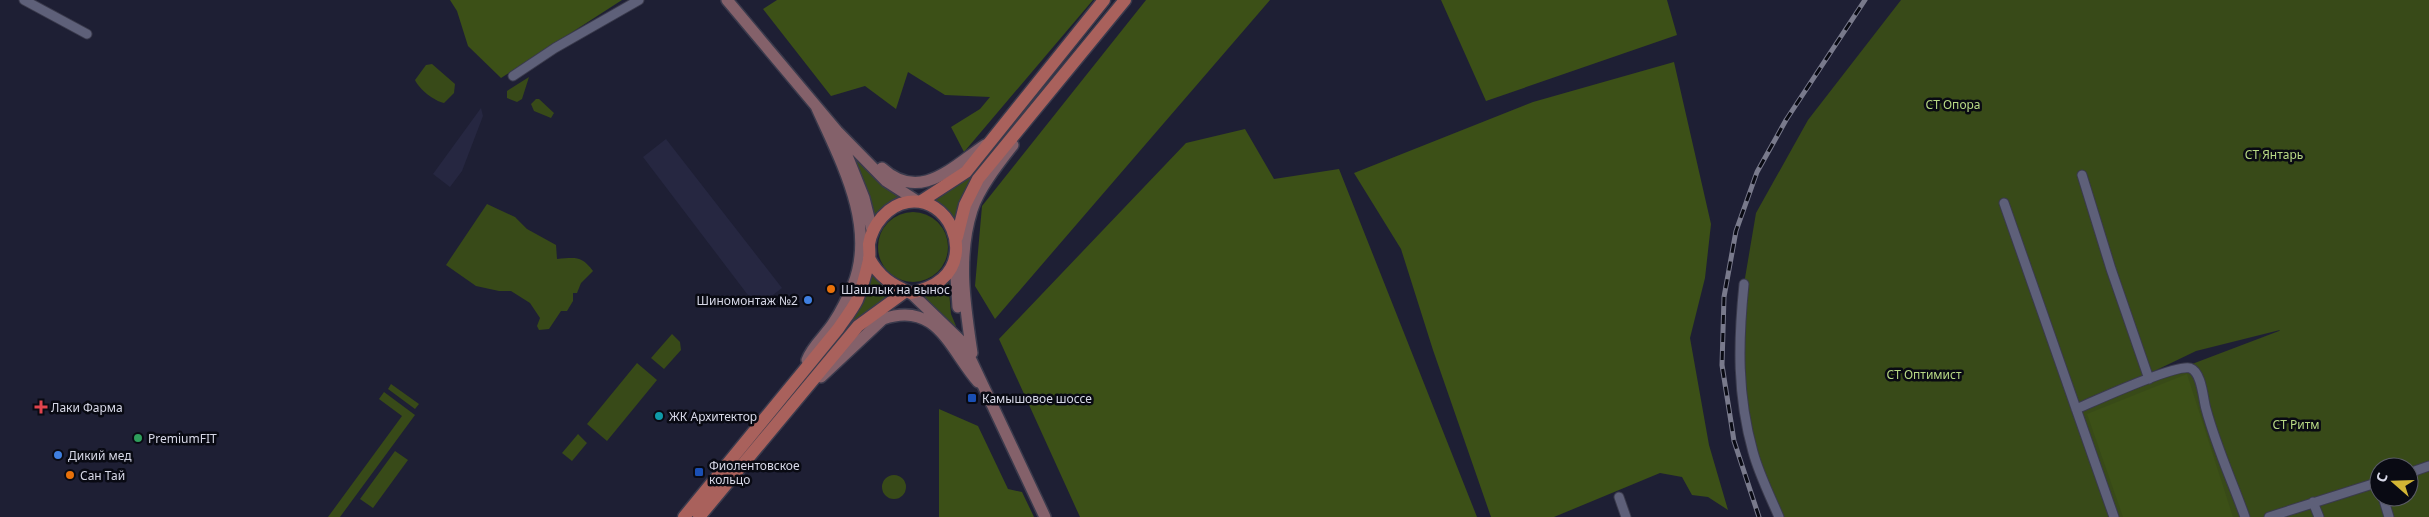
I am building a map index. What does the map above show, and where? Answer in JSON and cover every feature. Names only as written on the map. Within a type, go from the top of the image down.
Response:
[{"type":"main road","points":[[727,0],[837,131],[886,181],[940,212],[948,221],[957,237]]},
{"type":"main road","points":[[872,230],[879,220],[894,208],[905,203],[918,201],[966,172],[1104,0]]},
{"type":"main road","points":[[963,343],[956,296],[955,262],[958,251],[957,237],[965,205],[978,179],[1125,0]]},
{"type":"main road","points":[[804,370],[808,356],[834,322],[853,284],[861,251],[859,216],[842,164],[816,106]]},
{"type":"main road","points":[[973,360],[964,298],[963,259],[973,209],[994,170],[1018,139],[1024,123]]},
{"type":"main road","points":[[684,517],[838,329],[856,301],[869,258],[872,230],[864,198],[837,131]]},
{"type":"main road","points":[[849,143],[869,156],[888,173],[904,182],[915,184],[925,182],[954,168],[989,143]]},
{"type":"main road","points":[[869,258],[883,279],[908,292],[963,343],[973,360],[1045,517]]},
{"type":"main road","points":[[699,517],[858,326],[908,292],[934,285],[944,278],[955,262]]},
{"type":"main road","points":[[803,392],[827,372],[870,329],[883,319],[896,314],[914,315],[935,326],[952,344],[974,379],[989,396]]},
{"type":"street","points":[[24,0],[87,34]]},
{"type":"street","points":[[513,76],[555,48],[640,0]]},
{"type":"street","points":[[2082,175],[2111,269],[2149,379]]},
{"type":"street","points":[[2004,202],[2114,517]]},
{"type":"street","points":[[1744,284],[1739,338],[1740,388],[1753,453],[1778,517]]},
{"type":"street","points":[[2076,409],[2149,379],[2184,368],[2192,369],[2197,374],[2207,411],[2244,517]]},
{"type":"street","points":[[2269,517],[2369,486]]},
{"type":"street","points":[[1618,497],[1626,517]]},
{"type":"street","points":[[2313,502],[2319,517]]},
{"type":"shaded area","points":[[481,108],[483,116],[462,171],[450,187],[433,174]]},
{"type":"shaded area","points":[[666,139],[782,288],[757,307],[643,157]]},
{"type":"green space","points":[[450,0],[622,0],[501,78],[468,46],[457,11]]},
{"type":"green space","points":[[777,0],[1093,0],[964,152],[951,127],[980,109],[990,97],[945,95],[908,72],[896,109],[865,86],[831,96],[763,9]]},
{"type":"green space","points":[[1146,0],[1270,0],[995,319],[975,286],[982,206]]},
{"type":"green space","points":[[1441,0],[1667,0],[1677,35],[1486,101]]},
{"type":"green space","points":[[1901,0],[2429,0],[2429,517],[1779,517],[1753,453],[1740,387],[1744,284],[1756,213],[1808,120]],"holes":[[[2279,331],[2084,405],[2196,351]]]},
{"type":"green space","points":[[1674,62],[1711,224],[1705,278],[1690,338],[1709,445],[1728,510],[1708,497],[1692,495],[1682,477],[1660,473],[1554,517],[1491,517],[1433,350],[1401,249],[1354,173],[1533,102]]},
{"type":"green space","points":[[432,64],[455,84],[454,93],[444,103],[427,94],[415,80],[426,65]]},
{"type":"green space","points":[[529,77],[522,99],[517,102],[507,98],[507,91]]},
{"type":"green space","points":[[536,99],[539,99],[554,113],[551,118],[534,111],[531,104]]},
{"type":"green space","points":[[1245,129],[1274,179],[1339,169],[1477,517],[1080,517],[999,339],[1186,143]]},
{"type":"green space","points":[[849,151],[907,198],[886,205],[874,218]]},
{"type":"green space","points":[[978,166],[980,168],[965,190],[954,221],[932,202],[958,185]]},
{"type":"green space","points":[[487,204],[515,217],[527,229],[556,245],[557,259],[581,260],[593,271],[581,283],[577,293],[573,293],[573,301],[567,311],[561,311],[549,329],[539,330],[537,326],[540,318],[530,303],[511,291],[499,291],[476,286],[446,265]]},
{"type":"green space","points":[[913,212],[926,215],[938,222],[945,234],[948,247],[945,260],[938,272],[926,279],[913,282],[900,279],[888,272],[881,260],[878,247],[881,234],[888,222],[900,215]]},
{"type":"green space","points":[[872,273],[880,283],[896,293],[854,324],[851,322],[862,304]]},
{"type":"green space","points":[[948,280],[951,314],[956,326],[953,329],[920,296],[935,292]]},
{"type":"green space","points":[[672,334],[680,342],[681,350],[664,369],[651,358]]},
{"type":"green space","points":[[637,363],[657,380],[607,441],[587,424]]},
{"type":"green space","points":[[2187,374],[2233,517],[2123,517],[2087,414]]},
{"type":"green space","points":[[391,384],[419,404],[415,409],[388,389]]},
{"type":"green space","points":[[384,392],[415,415],[340,517],[328,517],[402,416],[379,399]]},
{"type":"green space","points":[[939,409],[978,426],[1008,489],[1022,492],[1034,517],[939,517]]},
{"type":"green space","points":[[578,434],[587,443],[572,461],[562,453]]},
{"type":"green space","points":[[395,451],[408,460],[373,508],[360,499]]},
{"type":"green space","points":[[894,475],[902,479],[906,487],[902,495],[894,499],[886,495],[882,487],[886,479]]},
{"type":"railway","points":[[1759,517],[1734,441],[1722,365],[1724,297],[1736,231],[1757,172],[1786,120],[1865,0]]},
{"type":"place","name":"Шашлык на вынос","points":[[831,289]]},
{"type":"place","name":"Шиномонтаж №2","points":[[808,300]]},
{"type":"place","name":"Камышовое шоссе","points":[[972,398]]},
{"type":"place","name":"Лаки Фарма","points":[[41,407]]},
{"type":"place","name":"ЖК Архитектор","points":[[659,416]]},
{"type":"place","name":"PremiumFIT","points":[[138,438]]},
{"type":"place","name":"Дикий мед","points":[[58,455]]},
{"type":"place","name":"Фиолентовское кольцо","points":[[699,472]]},
{"type":"place","name":"Сан Тай","points":[[70,475]]},
{"type":"park label","name":"СТ Опора","points":[[1953,104]]},
{"type":"park label","name":"СТ Янтарь","points":[[2274,154]]},
{"type":"park label","name":"СТ Оптимист","points":[[1924,374]]},
{"type":"park label","name":"СТ Ритм","points":[[2296,424]]}]
